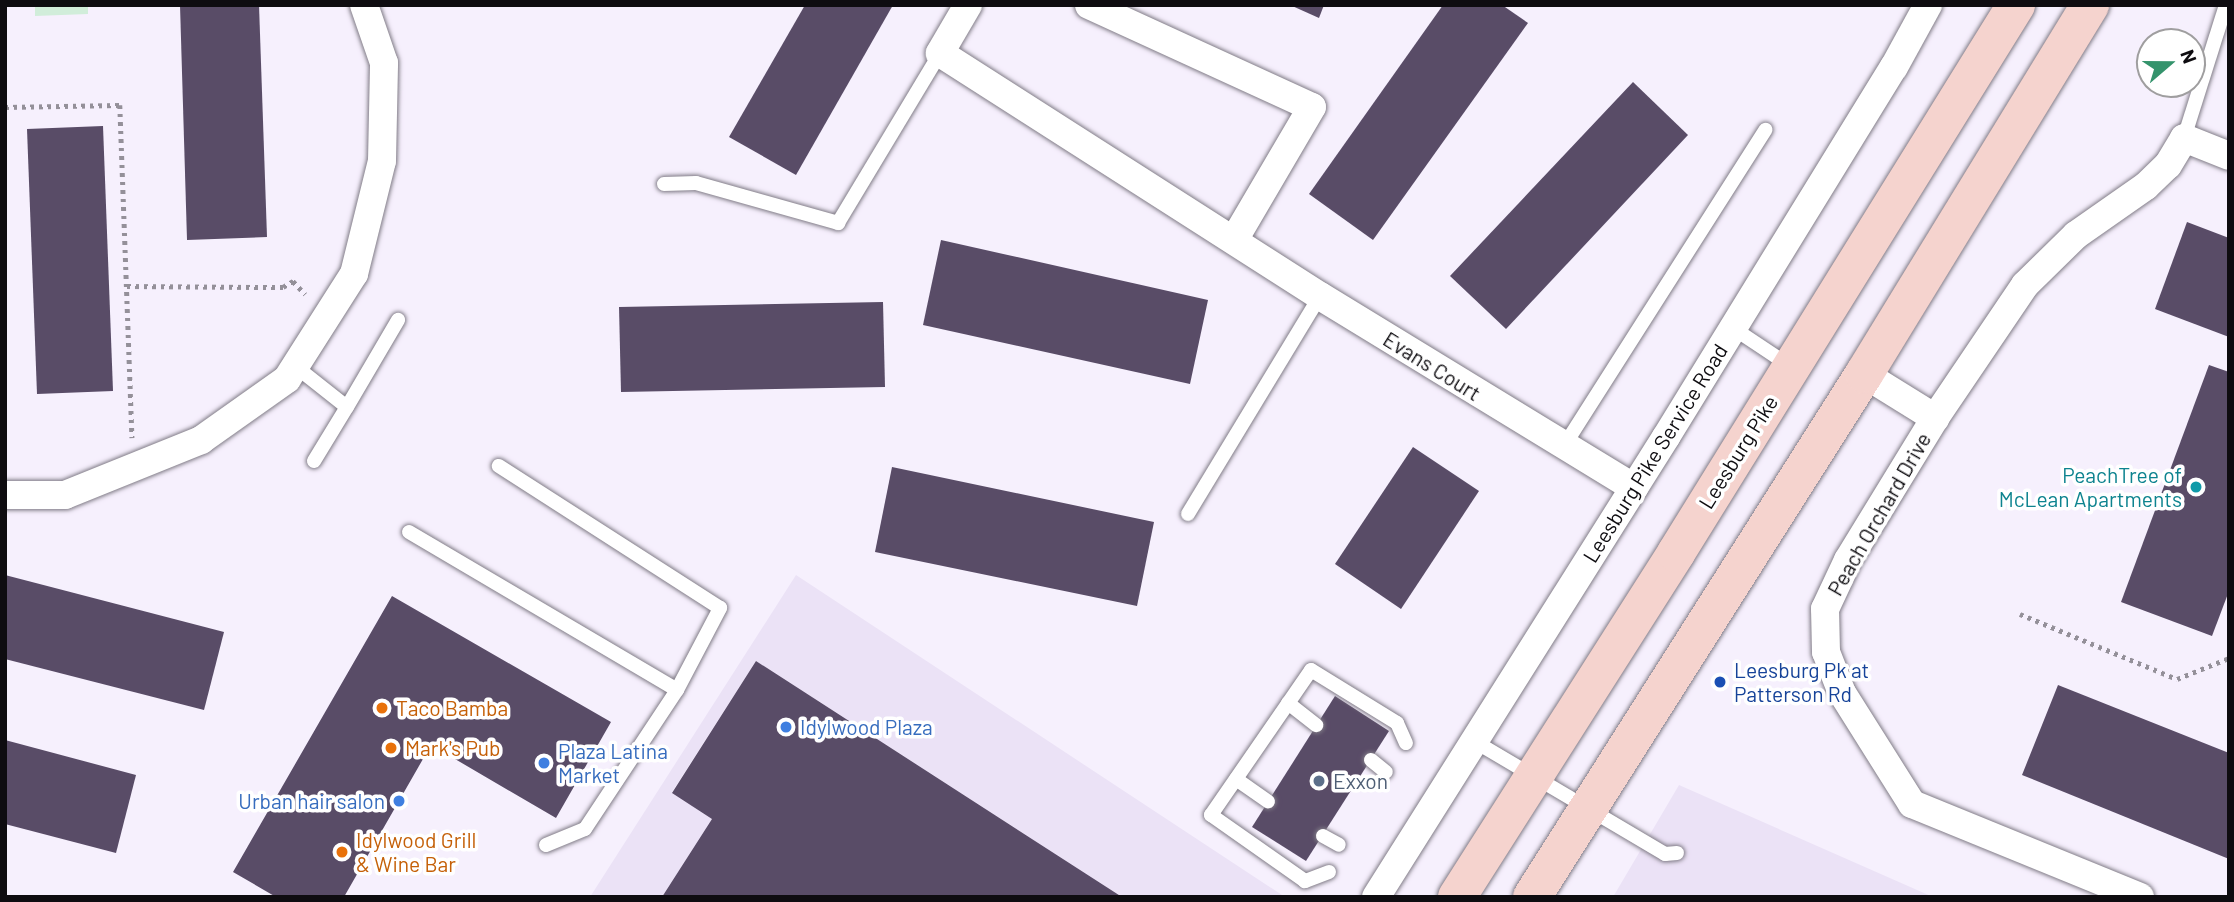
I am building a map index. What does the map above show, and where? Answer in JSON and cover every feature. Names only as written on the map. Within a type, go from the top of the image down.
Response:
[{"type":"main road","name":"Leesburg Pike","points":[[1457,897],[1535,777],[2016,5]]},
{"type":"main road","points":[[1532,897],[1864,374],[2090,5]]},
{"type":"street","points":[[5,495],[65,495],[201,440],[287,379],[354,274],[382,161],[384,63],[365,5]]},
{"type":"street","points":[[940,53],[968,5]]},
{"type":"street","points":[[1089,5],[1312,107],[1234,240]]},
{"type":"street","name":"Leesburg Pike Service Road","points":[[1376,897],[1634,488],[1894,67],[1928,5]]},
{"type":"street","name":"Evans Court","points":[[940,53],[1320,296],[1634,488]]},
{"type":"street","points":[[2184,138],[2229,156]]},
{"type":"street","name":"Peach Orchard Drive","points":[[2140,897],[1912,804],[1842,693],[1826,652],[1825,609],[1848,560],[1935,418],[2025,285],[2076,235],[2146,186],[2168,165],[2184,138]]},
{"type":"street","name":"Peach Orchard Drive","points":[[1864,374],[1935,418]]},
{"type":"lane","points":[[2184,138],[2226,5]]},
{"type":"lane","points":[[664,184],[696,183],[838,223],[940,53]]},
{"type":"lane","points":[[1564,446],[1765,130]]},
{"type":"lane","points":[[1188,514],[1320,296]]},
{"type":"lane","points":[[314,461],[398,320]]},
{"type":"lane","points":[[1733,328],[1791,367]]},
{"type":"lane","points":[[295,366],[346,408]]},
{"type":"lane","points":[[499,466],[720,608],[677,690],[585,828],[546,845]]},
{"type":"lane","points":[[409,532],[677,690]]},
{"type":"lane","points":[[1329,872],[1305,881],[1211,815],[1311,670],[1397,723],[1406,743]]},
{"type":"lane","points":[[1288,703],[1317,725]]},
{"type":"lane","points":[[1474,741],[1665,854],[1677,853]]},
{"type":"lane","points":[[1371,760],[1386,772]]},
{"type":"lane","points":[[1236,779],[1268,801]]},
{"type":"lane","points":[[1323,836],[1339,845]]},
{"type":"path","points":[[5,107],[120,105],[133,449],[139,465]]},
{"type":"path","points":[[127,286],[283,287],[292,281],[327,317]]},
{"type":"path","points":[[2020,614],[2177,679],[2229,658]]},
{"type":"shaded area","name":"Idylwood Plaza","points":[[796,575],[1285,897],[1122,897],[756,661],[672,792],[712,819],[662,897],[590,897]]},
{"type":"shaded area","points":[[1679,785],[1933,897],[1613,897]]},
{"type":"green space","points":[[35,5],[88,5],[88,14],[35,16]]},
{"type":"building","points":[[180,5],[259,5],[267,237],[187,240]]},
{"type":"building","points":[[805,5],[893,5],[796,175],[729,137]]},
{"type":"building","points":[[1290,5],[1324,5],[1319,18]]},
{"type":"building","points":[[1443,5],[1502,5],[1528,23],[1373,240],[1309,194]]},
{"type":"building","points":[[1633,82],[1688,135],[1506,329],[1450,276]]},
{"type":"building","points":[[103,126],[113,391],[37,394],[27,129]]},
{"type":"building","points":[[2187,222],[2229,238],[2229,337],[2155,309]]},
{"type":"building","points":[[941,240],[1208,300],[1190,384],[923,325]]},
{"type":"building","points":[[883,302],[885,387],[621,392],[619,307]]},
{"type":"building","name":"PeachTree of McLean Apartments","points":[[2209,365],[2229,372],[2229,591],[2212,636],[2121,602]]},
{"type":"building","points":[[1413,447],[1479,491],[1401,609],[1335,564]]},
{"type":"building","points":[[892,467],[1154,522],[1137,606],[875,552]]},
{"type":"building","points":[[5,575],[224,632],[204,710],[5,659]]},
{"type":"building","points":[[392,596],[611,722],[556,818],[431,745],[344,897],[276,897],[233,872]]},
{"type":"building","name":"Idylwood Plaza","points":[[756,661],[1122,897],[662,897],[712,819],[672,793]]},
{"type":"building","points":[[2058,685],[2229,753],[2229,859],[2022,775]]},
{"type":"building","name":"Exxon","points":[[1335,696],[1389,731],[1306,861],[1252,827]]},
{"type":"building","points":[[5,740],[136,775],[116,853],[5,824]]},
{"type":"place","name":"PeachTree of McLean Apartments","points":[[2196,487]]},
{"type":"place","name":"Leesburg Pk at Patterson Rd","points":[[1720,682]]},
{"type":"place","name":"Taco Bamba","points":[[382,708]]},
{"type":"place","name":"Idylwood Plaza","points":[[786,727]]},
{"type":"place","name":"Mark's Pub","points":[[391,748]]},
{"type":"place","name":"Plaza Latina Market","points":[[544,763]]},
{"type":"place","name":"Exxon","points":[[1319,781]]},
{"type":"place","name":"Urban hair salon","points":[[399,801]]},
{"type":"place","name":"Idylwood Grill & Wine Bar","points":[[342,852]]}]
